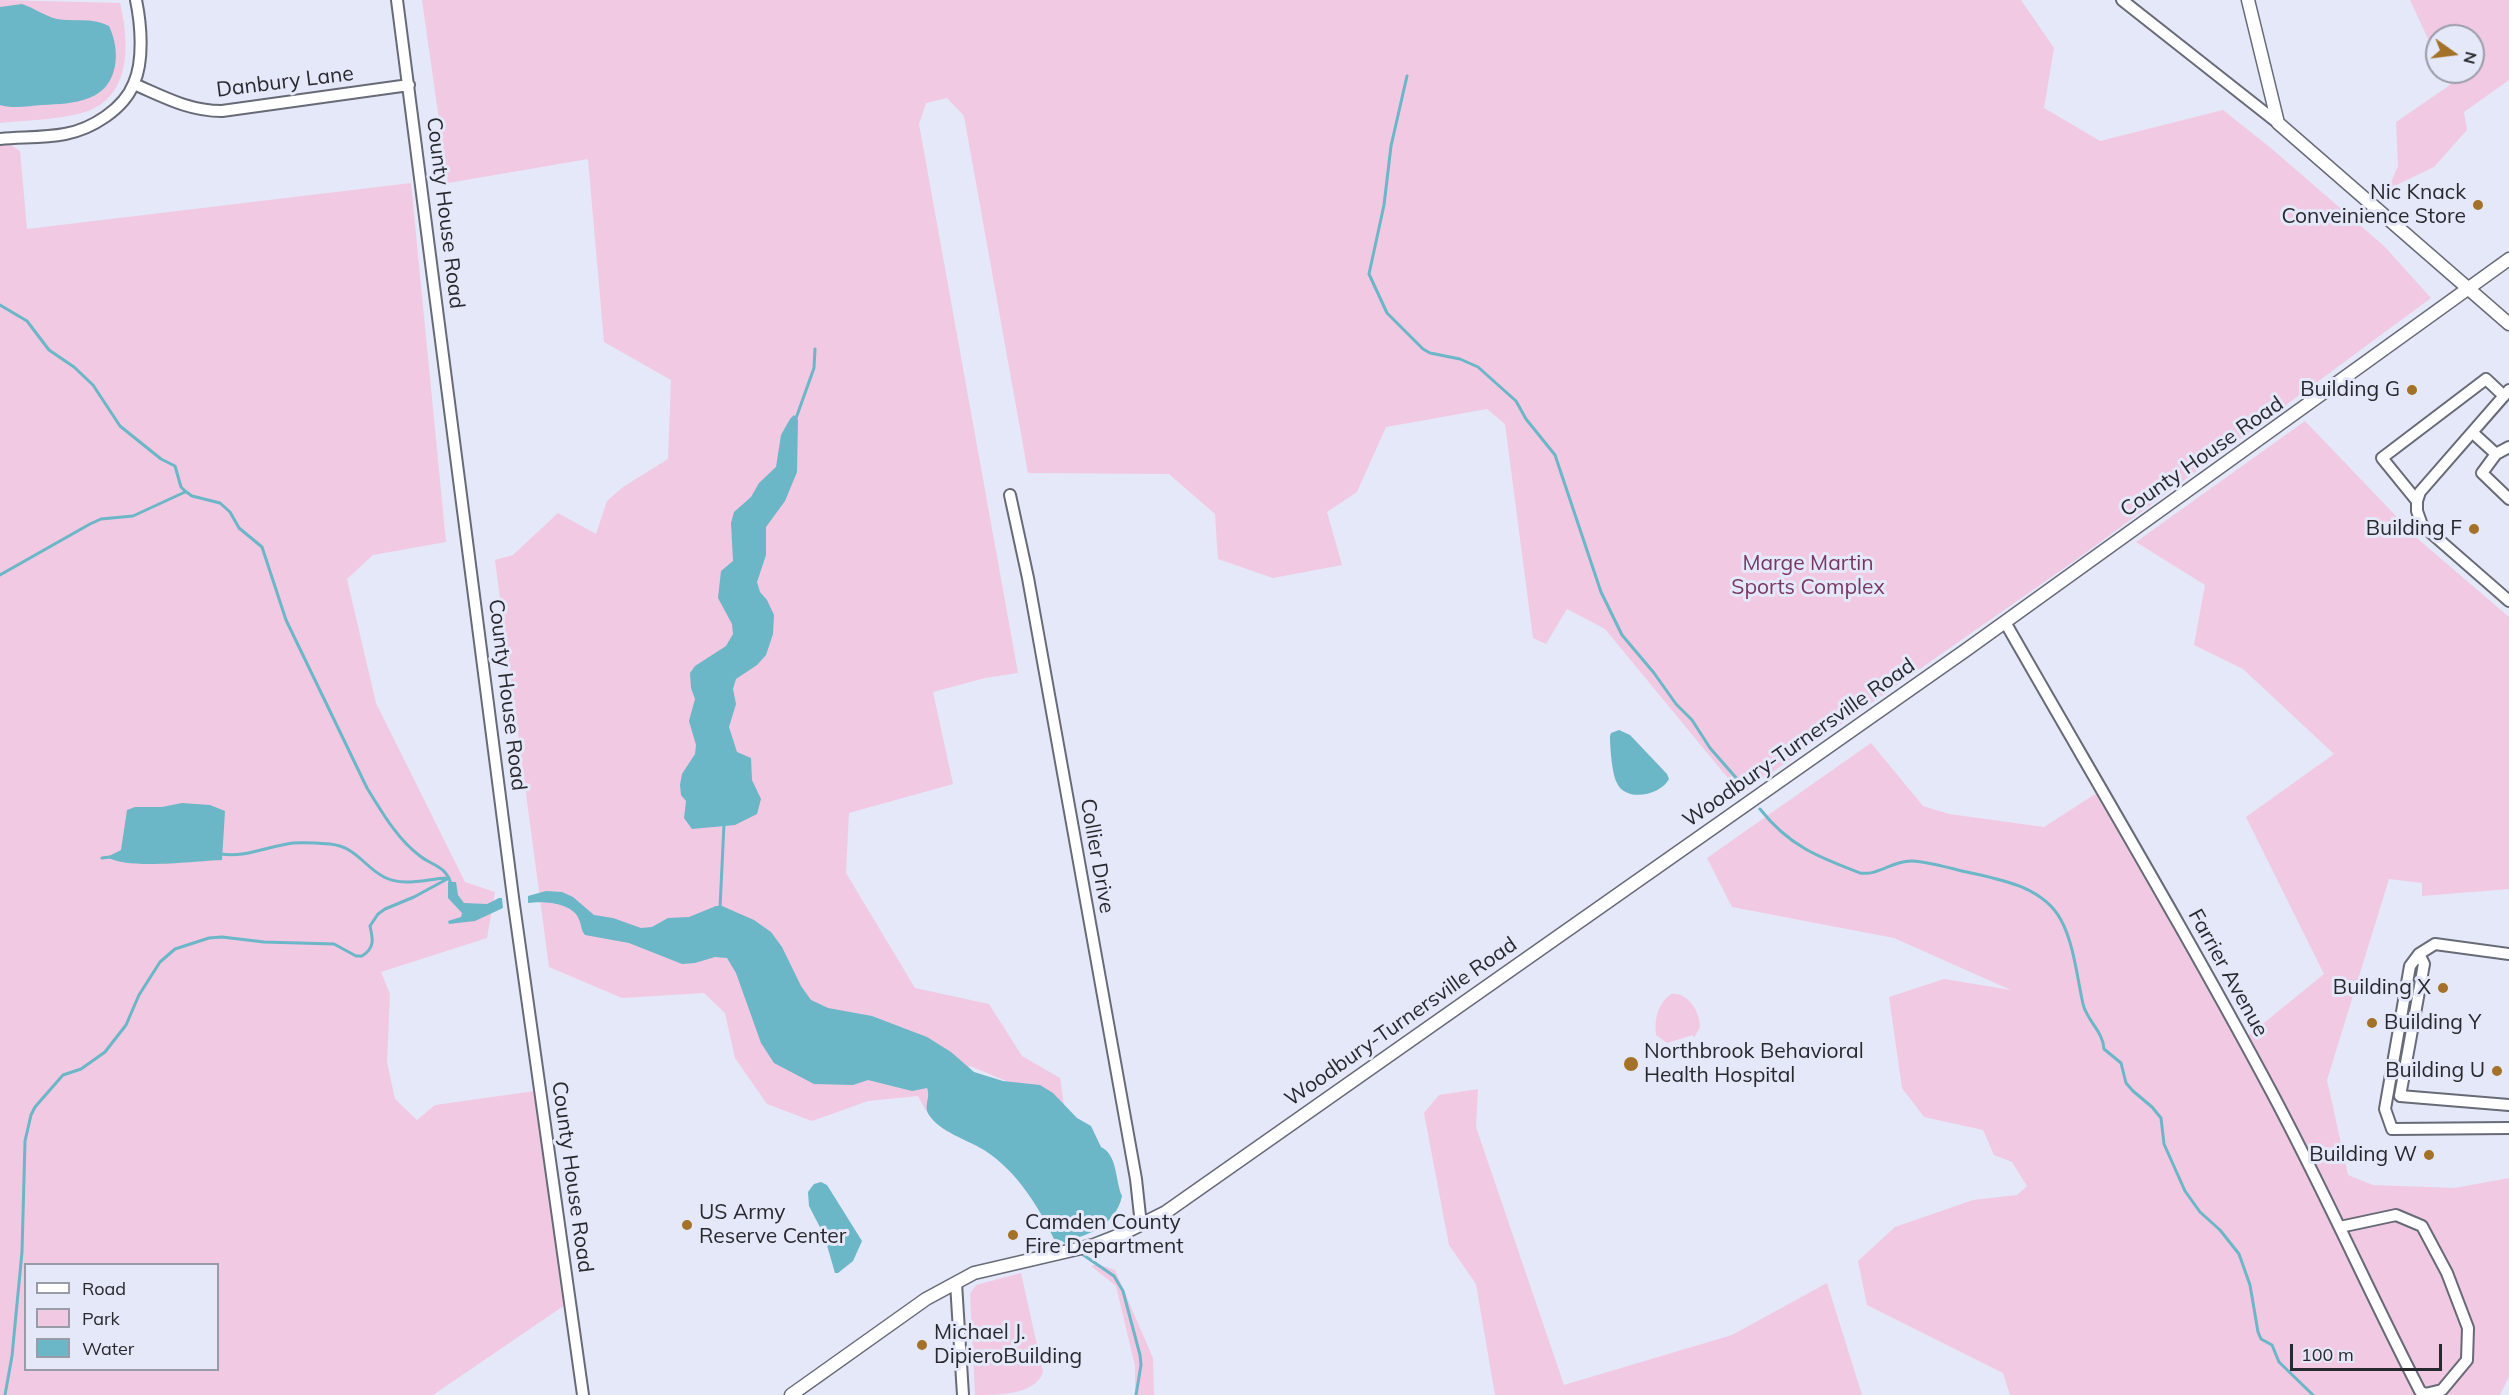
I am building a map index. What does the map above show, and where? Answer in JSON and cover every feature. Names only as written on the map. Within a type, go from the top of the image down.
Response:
[{"type":"main road","points":[[2248,0],[2278,123],[2509,324]]},
{"type":"main road","name":"County House Road","points":[[2006,622],[2509,259]]},
{"type":"main road","name":"Woodbury-Turnersville Road","points":[[791,1395],[928,1298],[974,1273],[1094,1245],[1166,1212],[1480,989],[2006,622]]},
{"type":"street","points":[[0,139],[64,134],[85,128],[122,103],[134,84],[140,61],[136,0]]},
{"type":"street","name":"County House Road","points":[[397,0],[514,905],[583,1395]]},
{"type":"street","points":[[2122,0],[2278,123]]},
{"type":"street","name":"Danbury Lane","points":[[134,84],[203,111],[222,111],[409,85]]},
{"type":"street","points":[[2417,501],[2420,492],[2507,393],[2486,379],[2382,458],[2417,501],[2422,525],[2509,601]]},
{"type":"street","points":[[2473,433],[2496,454]]},
{"type":"street","points":[[2509,447],[2496,454],[2482,474],[2509,499]]},
{"type":"street","points":[[2497,488],[2509,488]]},
{"type":"street","name":"Collier Drive","points":[[1010,495],[1028,578],[1136,1179],[1141,1225]]},
{"type":"street","name":"Farrier Avenue","points":[[2006,622],[2227,1008],[2310,1164],[2384,1321],[2420,1391],[2425,1394],[2442,1390],[2467,1359],[2468,1328],[2447,1273],[2422,1226],[2396,1215],[2340,1227]]},
{"type":"street","points":[[2509,954],[2435,944],[2419,954],[2410,966],[2385,1108],[2392,1129],[2509,1128]]},
{"type":"street","points":[[2419,954],[2424,964],[2400,1096],[2509,1105]]},
{"type":"street","points":[[956,1283],[963,1395]]},
{"type":"green space","points":[[0,0],[120,3],[125,53],[118,85],[109,98],[96,108],[78,114],[0,123]]},
{"type":"green space","name":"Marge Martin Sports Complex","points":[[422,0],[2021,0],[2054,48],[2044,108],[2100,141],[2223,110],[2272,149],[2384,246],[2431,298],[2080,557],[1741,794],[1605,629],[1567,609],[1546,644],[1533,638],[1505,424],[1487,409],[1386,427],[1357,492],[1327,512],[1342,565],[1273,578],[1218,559],[1215,514],[1169,474],[1028,473],[964,116],[947,98],[926,103],[919,124],[1018,673],[985,678],[933,692],[953,784],[849,813],[846,873],[915,988],[989,1004],[1022,1056],[1060,1078],[1064,1105],[970,1066],[926,1111],[918,1096],[868,1101],[812,1121],[767,1104],[735,1058],[725,1013],[704,993],[622,998],[549,967],[495,560],[513,555],[558,513],[596,534],[607,501],[623,487],[668,459],[671,380],[604,342],[588,159],[448,183]]},
{"type":"green space","points":[[2410,0],[2509,0],[2509,80],[2464,112],[2467,130],[2434,167],[2388,189],[2398,166],[2396,122],[2450,84],[2485,84],[2485,24],[2425,24],[2425,32]]},
{"type":"green space","points":[[0,138],[20,151],[27,229],[411,183],[446,542],[373,555],[347,579],[376,703],[465,882],[495,892],[487,938],[381,972],[390,994],[387,1062],[395,1099],[417,1120],[435,1105],[535,1091],[565,1305],[433,1395],[0,1395]]},
{"type":"green space","points":[[2305,421],[2418,539],[2509,617],[2509,889],[2422,896],[2422,883],[2389,879],[2327,1080],[2348,1175],[2373,1185],[2455,1188],[2509,1178],[2509,1376],[2500,1395],[2010,1395],[2003,1373],[1867,1305],[1858,1261],[1895,1227],[1973,1200],[2017,1195],[2027,1186],[2012,1162],[1994,1155],[1983,1130],[1924,1117],[1902,1088],[1889,997],[1944,979],[2011,990],[1894,938],[1732,907],[1707,858],[1871,743],[1923,806],[1949,814],[2044,827],[2103,789],[2243,1040],[2324,974],[2246,817],[2334,754],[2243,669],[2194,645],[2205,585],[2136,542]]},
{"type":"green space","points":[[1671,994],[1683,996],[1695,1009],[1700,1027],[1694,1038],[1693,1035],[1667,1043],[1656,1035],[1658,1012],[1663,1002]]},
{"type":"green space","points":[[1478,1089],[1476,1127],[1564,1385],[1732,1335],[1827,1283],[1862,1395],[1495,1395],[1476,1284],[1449,1245],[1424,1113],[1439,1095]]},
{"type":"green space","points":[[1097,1264],[1115,1270],[1153,1358],[1154,1395],[1135,1395],[1135,1366],[1116,1286],[1091,1266]]},
{"type":"green space","points":[[1021,1273],[1043,1372],[1039,1380],[1024,1389],[1004,1394],[975,1395],[970,1294],[976,1285]]},
{"type":"water","points":[[22,4],[57,19],[89,21],[109,26],[115,46],[115,67],[112,77],[99,93],[83,100],[66,103],[16,107],[0,105],[0,7]]},
{"type":"water","points":[[794,415],[798,420],[797,472],[785,501],[766,527],[766,555],[757,582],[760,592],[767,600],[774,615],[773,634],[766,655],[757,665],[736,679],[733,689],[736,704],[729,727],[737,752],[751,758],[752,780],[761,799],[757,814],[735,825],[692,829],[684,818],[686,801],[681,795],[680,785],[682,774],[695,754],[696,745],[689,721],[695,699],[691,688],[690,673],[695,666],[726,646],[733,634],[732,624],[718,598],[721,571],[733,561],[731,523],[734,512],[751,497],[759,483],[776,467],[781,435]]},
{"type":"water","points":[[1619,730],[1630,735],[1667,774],[1669,779],[1665,785],[1643,795],[1635,795],[1621,789],[1615,779],[1610,736],[1611,733]]},
{"type":"water","points":[[182,803],[210,805],[225,811],[222,860],[145,864],[117,861],[107,857],[121,850],[127,810],[135,807],[162,807]]},
{"type":"water","points":[[448,882],[456,882],[458,895],[464,903],[487,904],[502,898],[503,908],[475,921],[449,924],[448,921],[461,917],[462,913],[448,898]]},
{"type":"water","points":[[546,891],[562,892],[573,897],[594,915],[613,918],[641,928],[652,927],[668,918],[689,917],[716,906],[722,906],[754,920],[771,932],[782,947],[801,986],[811,1000],[828,1008],[872,1016],[927,1037],[951,1052],[974,1072],[1003,1081],[1040,1085],[1053,1093],[1077,1118],[1091,1126],[1101,1147],[1110,1156],[1122,1196],[1119,1207],[1106,1223],[1097,1229],[1076,1238],[1055,1241],[1026,1190],[996,1158],[947,1131],[934,1121],[927,1112],[927,1088],[912,1091],[868,1080],[853,1085],[814,1084],[774,1063],[761,1043],[736,973],[727,958],[715,957],[682,964],[629,943],[585,935],[577,915],[572,910],[558,904],[528,903],[528,896]]},
{"type":"water","points":[[821,1182],[827,1185],[862,1241],[853,1261],[838,1273],[835,1273],[824,1235],[809,1206],[808,1192],[814,1184]]},
{"type":"waterway","points":[[1407,76],[1391,146],[1384,205],[1369,274],[1387,313],[1423,349],[1430,353],[1460,359],[1478,367],[1516,401],[1526,419],[1555,455],[1601,592],[1622,635],[1676,704],[1692,720],[1710,748],[1745,788]]},
{"type":"waterway","points":[[0,305],[27,321],[49,350],[74,367],[93,385],[120,426],[161,459],[175,466],[181,487],[185,491],[192,496],[220,503],[230,512],[239,528],[262,547],[286,620],[367,788],[390,825],[404,842],[446,873],[451,884]]},
{"type":"waterway","points":[[795,421],[814,368],[815,349]]},
{"type":"waterway","points":[[0,575],[101,519],[133,516],[185,492]]},
{"type":"waterway","points":[[1760,809],[1782,832],[1805,849],[1860,873],[1873,872],[1905,861],[1931,864],[2018,885],[2031,891],[2053,908],[2061,920],[2072,950],[2085,1010],[2101,1037],[2104,1049],[2121,1063],[2126,1083],[2161,1118],[2164,1144],[2185,1191],[2200,1212],[2220,1230],[2239,1254],[2250,1285],[2261,1339],[2272,1345],[2279,1362],[2313,1395]]},
{"type":"waterway","points":[[720,908],[724,824]]},
{"type":"waterway","points":[[221,854],[248,853],[293,843],[330,844],[347,849],[377,873],[391,880],[407,882],[447,878]]},
{"type":"waterway","points":[[102,858],[110,857]]},
{"type":"waterway","points":[[5,1395],[12,1356],[22,1252],[25,1141],[35,1107],[63,1075],[81,1069],[105,1052],[126,1025],[139,995],[160,962],[175,949],[209,938],[222,937],[264,942],[334,944],[356,956],[362,956],[371,946],[370,926],[378,914],[449,878]]},
{"type":"waterway","points":[[1061,1238],[1071,1247]]},
{"type":"waterway","points":[[1079,1252],[1114,1276],[1123,1291],[1140,1355],[1141,1365],[1136,1395]]},
{"type":"place","name":"Nic Knack Conveinience Store","points":[[2478,205]]},
{"type":"place","name":"Building G","points":[[2412,390]]},
{"type":"place","name":"Building F","points":[[2474,529]]},
{"type":"place","name":"Building X","points":[[2443,988]]},
{"type":"place","name":"Building Y","points":[[2372,1023]]},
{"type":"place","name":"Northbrook Behavioral Health Hospital","points":[[1631,1064]]},
{"type":"place","name":"Building U","points":[[2497,1071]]},
{"type":"place","name":"Building W","points":[[2429,1155]]},
{"type":"place","name":"US Army Reserve Center","points":[[687,1225]]},
{"type":"place","name":"Camden County Fire Department","points":[[1013,1235]]},
{"type":"place","name":"Michael J. DipieroBuilding","points":[[922,1345]]}]
